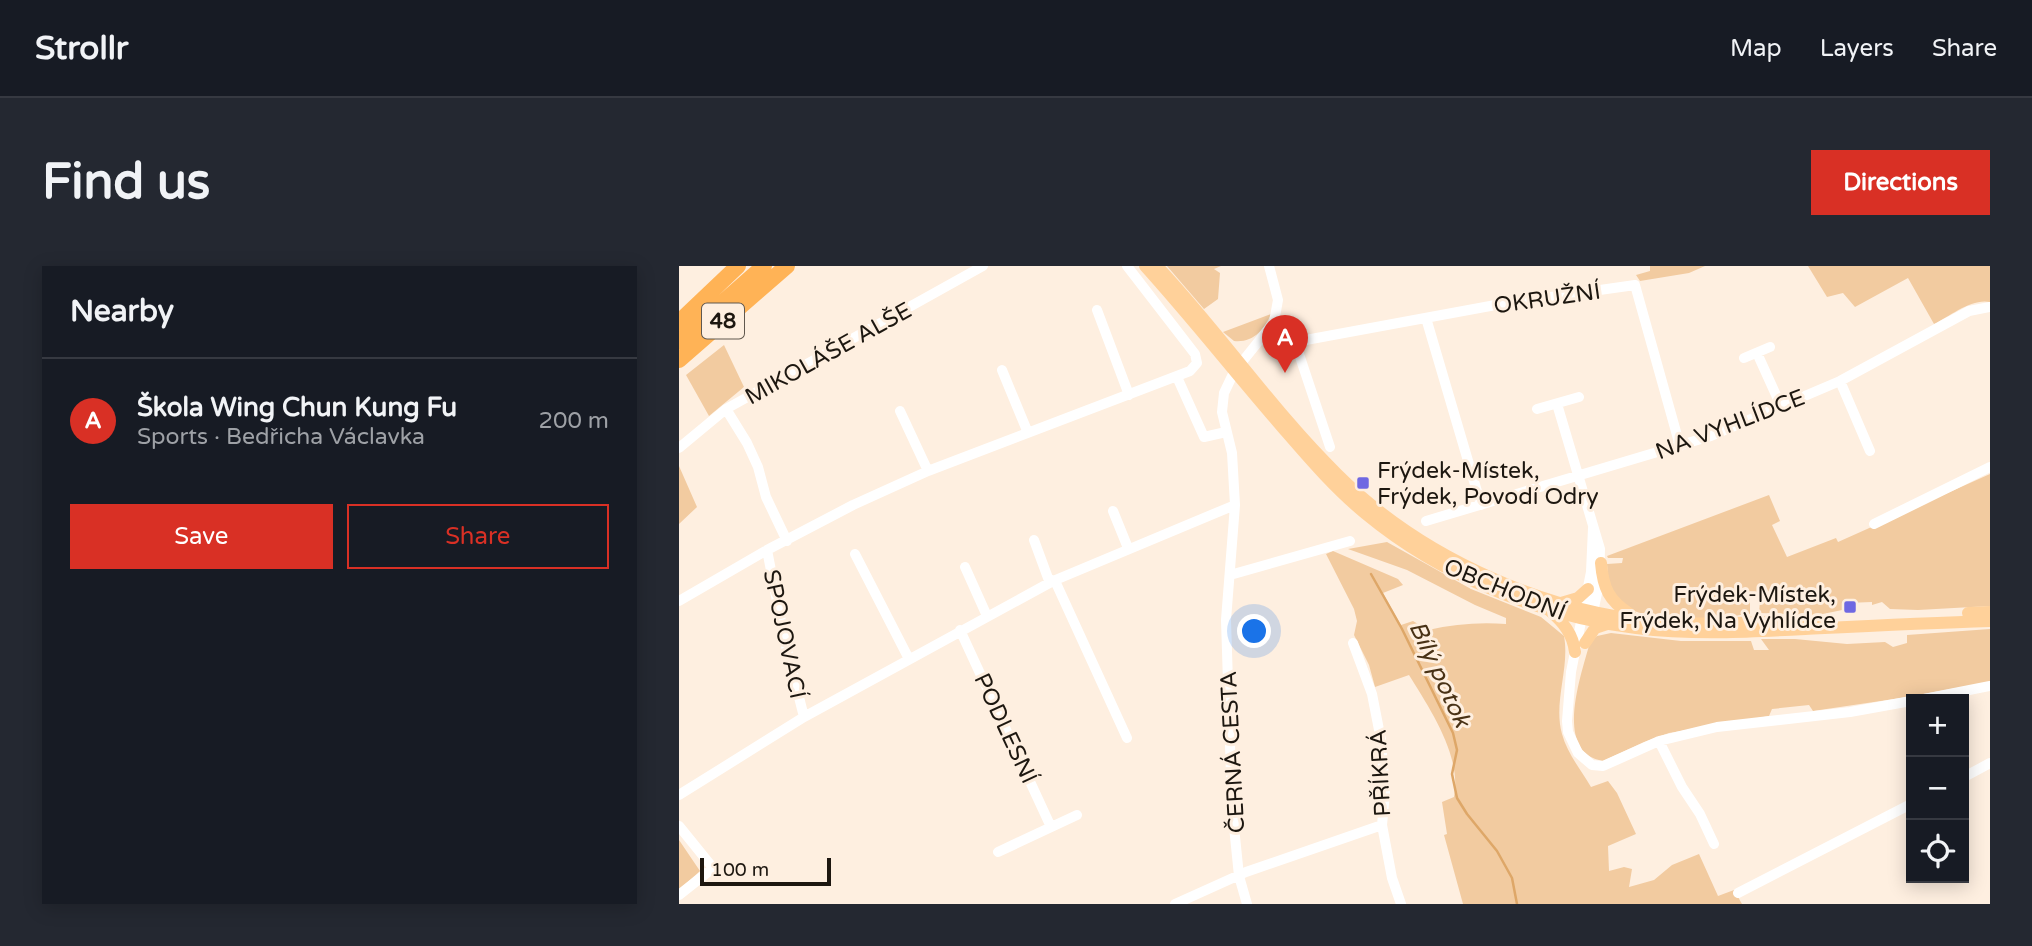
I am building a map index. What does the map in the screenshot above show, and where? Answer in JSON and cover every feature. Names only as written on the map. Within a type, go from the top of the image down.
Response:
[{"type":"highway","name":"48","points":[[679,322],[738,266]]},
{"type":"highway","name":"48","points":[[679,341],[764,266]]},
{"type":"highway","name":"48","points":[[679,360],[787,266]]},
{"type":"main road","name":"OBCHODNÍ","points":[[1145,266],[1329,466],[1373,506],[1442,554],[1555,607],[1610,624],[1672,632],[1990,621]]},
{"type":"main road","name":"OBCHODNÍ","points":[[1157,266],[1237,368]]},
{"type":"main road","points":[[1601,563],[1603,581],[1613,603],[1637,618]]},
{"type":"main road","points":[[1587,589],[1578,598],[1555,607],[1566,629],[1580,647],[1595,628],[1610,624]]},
{"type":"main road","name":"OBCHODNÍ","points":[[1587,615],[1674,623],[1764,622],[1990,612]]},
{"type":"street","name":"MIKOLÁŠE ALŠE","points":[[679,448],[726,410],[983,266]]},
{"type":"street","points":[[679,601],[767,550],[853,505],[928,471],[1177,377],[1196,366],[1195,354],[1127,266]]},
{"type":"street","points":[[1269,266],[1278,300],[1274,322],[1295,342],[1330,447]]},
{"type":"street","name":"OKRUŽNÍ","points":[[1295,342],[1501,304],[1635,285],[1680,446]]},
{"type":"street","name":"NA VYHLÍDCE","points":[[1426,521],[1711,436],[1840,381],[1969,311],[1990,307]]},
{"type":"street","points":[[1097,310],[1129,395]]},
{"type":"street","points":[[1426,318],[1481,505]]},
{"type":"street","name":"ČERNÁ CESTA","points":[[1247,904],[1239,876],[1232,807],[1226,620],[1235,505],[1231,453],[1222,412],[1224,393],[1237,368],[1274,322]]},
{"type":"street","points":[[1744,358],[1770,347]]},
{"type":"street","points":[[1757,353],[1781,406]]},
{"type":"street","points":[[1002,370],[1028,433]]},
{"type":"street","points":[[1177,377],[1204,437],[1226,432]]},
{"type":"street","points":[[1840,381],[1870,451]]},
{"type":"street","points":[[1537,410],[1579,397]]},
{"type":"street","points":[[1557,404],[1593,528],[1594,552],[1587,589],[1587,615]]},
{"type":"street","points":[[726,410],[747,443],[758,467],[766,497],[787,541]]},
{"type":"street","points":[[900,411],[928,471]]},
{"type":"street","points":[[1874,524],[1990,467]]},
{"type":"street","points":[[679,795],[804,718],[1053,581],[1235,505]]},
{"type":"street","points":[[1113,511],[1128,548]]},
{"type":"street","points":[[1593,528],[1598,537],[1601,563],[1571,685],[1568,732],[1578,753],[1592,765],[1603,766],[1659,741],[1717,727],[1850,712],[1906,702]]},
{"type":"street","points":[[1034,540],[1048,578],[1056,583],[1127,738]]},
{"type":"street","points":[[1230,575],[1350,541]]},
{"type":"street","name":"SPOJOVACÍ","points":[[767,550],[785,642],[804,718]]},
{"type":"street","points":[[855,554],[909,659]]},
{"type":"street","points":[[965,567],[987,616]]},
{"type":"street","name":"PODLESNÍ","points":[[960,630],[1051,827]]},
{"type":"street","name":"PŘÍKRÁ","points":[[1353,643],[1372,694],[1381,740],[1385,793],[1382,825],[1392,878],[1401,904]]},
{"type":"street","points":[[1949,694],[1990,686]]},
{"type":"street","points":[[1659,741],[1714,844]]},
{"type":"street","points":[[1969,774],[1990,763]]},
{"type":"street","points":[[1738,893],[1906,807]]},
{"type":"street","points":[[998,852],[1077,816]]},
{"type":"street","points":[[1175,904],[1239,876],[1382,825]]},
{"type":"street","points":[[679,826],[713,868],[679,895]]},
{"type":"shaded area","points":[[1167,266],[1221,266],[1214,269],[1220,273],[1218,299],[1204,309]]},
{"type":"shaded area","points":[[1650,266],[1705,266],[1689,273],[1640,281],[1636,275],[1650,271]]},
{"type":"shaded area","points":[[1808,266],[1990,266],[1990,302],[1969,305],[1934,324],[1908,278],[1855,307],[1843,293],[1827,297]]},
{"type":"shaded area","points":[[1271,314],[1261,330],[1247,340],[1234,341],[1223,332]]},
{"type":"shaded area","points":[[724,345],[744,387],[709,416],[686,375]]},
{"type":"shaded area","points":[[679,466],[697,507],[679,524]]},
{"type":"shaded area","points":[[1990,474],[1990,606],[1918,610],[1890,609],[1882,602],[1872,605],[1872,602],[1847,603],[1847,609],[1818,615],[1759,613],[1760,601],[1778,598],[1778,595],[1750,598],[1750,614],[1692,620],[1642,614],[1616,601],[1610,591],[1607,564],[1622,563],[1623,558],[1607,556],[1769,495],[1780,521],[1772,525],[1787,557],[1836,538],[1838,542]]},
{"type":"shaded area","points":[[1387,542],[1471,589],[1541,617],[1564,636],[1565,660],[1559,710],[1564,741],[1591,787],[1608,781],[1617,793],[1636,834],[1608,846],[1609,871],[1624,867],[1632,869],[1629,887],[1654,880],[1672,865],[1699,854],[1718,896],[1734,890],[1742,904],[1463,904],[1444,835],[1447,834],[1442,802],[1454,797],[1455,781],[1449,749],[1435,718],[1409,675],[1375,687],[1369,665],[1354,635],[1357,621],[1354,609],[1326,554],[1333,551],[1398,579],[1403,585],[1383,593],[1401,625],[1413,621],[1428,630],[1467,624],[1506,624],[1506,618],[1407,570],[1348,549]]},
{"type":"shaded area","points":[[1990,629],[1990,682],[1813,711],[1809,705],[1772,709],[1769,716],[1669,733],[1603,761],[1587,755],[1578,743],[1574,728],[1577,691],[1590,642],[1597,636],[1611,633],[1681,641],[1751,641],[1754,650],[1769,650],[1761,639],[1847,644],[1885,642],[1893,647],[1907,643],[1907,635]]},
{"type":"shaded area","points":[[679,840],[700,871],[679,890]]},
{"type":"waterway","name":"Bílý potok","points":[[1371,574],[1402,629],[1453,733],[1457,750],[1452,774],[1457,798],[1497,851],[1512,878],[1517,904]]},
{"type":"place","name":"Škola Wing Chun Kung Fu","points":[[1285,373]]},
{"type":"place","name":"Frýdek-Místek, Frýdek, Povodí Odry","points":[[1363,483]]},
{"type":"place","name":"Frýdek-Místek, Frýdek, Na Vyhlídce","points":[[1850,607]]}]
